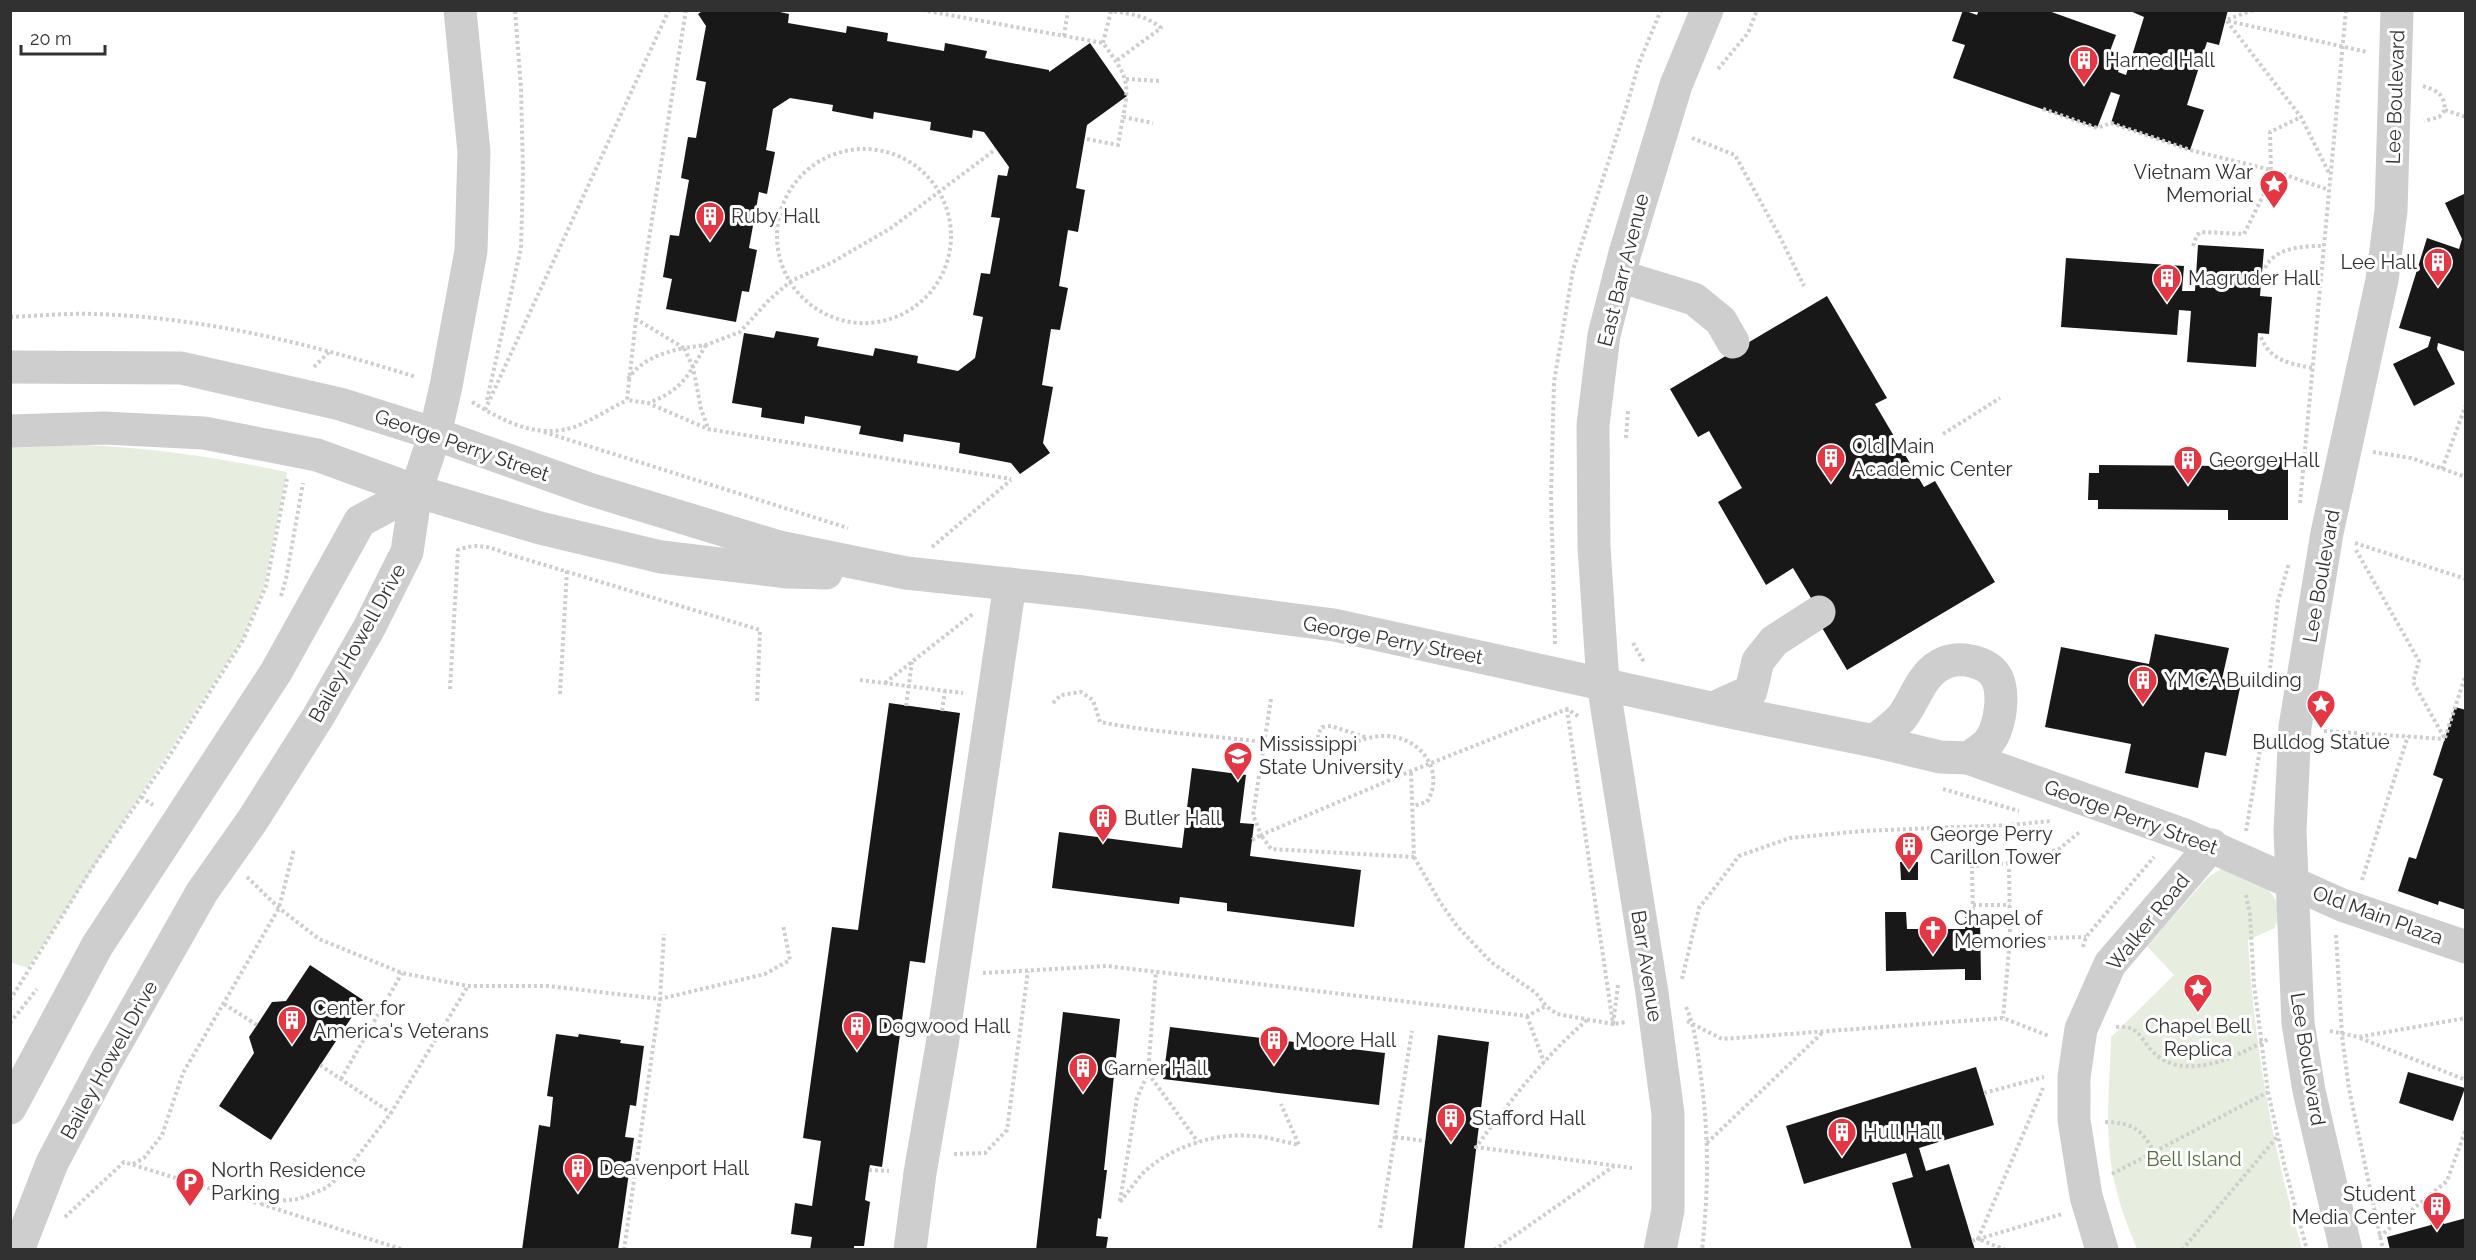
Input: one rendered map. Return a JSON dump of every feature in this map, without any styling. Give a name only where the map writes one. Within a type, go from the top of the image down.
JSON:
[{"type":"street","points":[[435,434],[471,251],[474,152],[460,10]]},
{"type":"street","name":"East Barr Avenue","points":[[1603,683],[1594,548],[1593,425],[1604,335],[1619,276],[1676,85],[1707,10]]},
{"type":"street","name":"Lee Boulevard","points":[[2360,1245],[2309,1091],[2298,1023],[2290,831],[2295,727],[2327,534],[2358,448],[2391,211],[2397,10]]},
{"type":"street","points":[[1619,276],[1694,299],[1721,321],[1733,342]]},
{"type":"street","name":"George Perry Street","points":[[10,367],[181,368],[340,405],[435,434],[589,489],[779,547],[917,563],[1010,584],[1334,625],[1940,757],[1968,758],[2212,845],[2244,862],[2291,882]]},
{"type":"street","name":"George Perry Street","points":[[10,431],[104,428],[204,433],[299,452],[416,491],[540,528],[661,557],[788,572],[917,563]]},
{"type":"street","name":"Bailey Howell Drive","points":[[18,1250],[52,1163],[100,1072],[202,892],[318,717],[369,628],[406,552],[416,491],[435,434]]},
{"type":"street","points":[[10,1107],[97,946],[276,672],[360,521],[416,491]]},
{"type":"street","points":[[910,1250],[1010,584]]},
{"type":"street","points":[[1713,708],[1751,691],[1758,661],[1774,641],[1819,612]]},
{"type":"street","points":[[1874,741],[1902,717],[1915,692],[1929,675],[1943,664],[1961,659],[1981,664],[1996,676],[2001,691],[1998,717],[1988,743],[1968,758]]},
{"type":"street","name":"Barr Avenue","points":[[1603,683],[1668,1114],[1668,1210],[1660,1250]]},
{"type":"street","name":"Walker Road","points":[[2102,1250],[2086,1196],[2074,1120],[2074,1077],[2081,1029],[2110,964],[2212,845]]},
{"type":"street","name":"Old Main Plaza","points":[[2291,882],[2347,907],[2466,947]]},
{"type":"path","points":[[485,410],[521,248],[523,147],[515,10]]},
{"type":"path","points":[[485,410],[669,10]]},
{"type":"path","points":[[627,400],[636,319],[686,10]]},
{"type":"path","points":[[922,10],[1103,43],[1126,79],[1127,96],[1118,145],[1087,139]]},
{"type":"path","points":[[1064,36],[1068,10]]},
{"type":"path","points":[[1103,43],[1111,10],[1141,16],[1161,28],[1116,61]]},
{"type":"path","points":[[2226,20],[2253,10]]},
{"type":"path","points":[[2299,506],[2346,10]]},
{"type":"path","points":[[2226,20],[2343,45]]},
{"type":"path","points":[[2226,20],[2301,117],[2331,175]]},
{"type":"path","points":[[1126,79],[1160,81]]},
{"type":"path","points":[[2417,122],[2439,117],[2445,110],[2444,99],[2439,92],[2419,84]]},
{"type":"path","points":[[2043,109],[2097,128],[2111,123],[2190,150],[2273,171],[2329,190]]},
{"type":"path","points":[[2445,110],[2466,117]]},
{"type":"path","points":[[1123,117],[1153,123]]},
{"type":"path","points":[[2193,246],[2197,235],[2201,232],[2244,234],[2273,171],[2270,132],[2301,117]]},
{"type":"path","points":[[1686,135],[1735,155],[1804,286]]},
{"type":"path","points":[[854,149],[873,149],[891,153],[909,161],[924,172],[938,192],[945,204],[950,226],[950,248],[944,270],[933,289],[917,305],[903,314],[872,323],[838,320],[823,314],[809,304],[784,272],[777,248],[778,223],[785,199],[799,178],[818,162],[835,153],[854,149]]},
{"type":"path","points":[[628,380],[636,368],[653,357],[705,345],[740,332],[770,299],[791,282],[831,263],[891,228],[996,149]]},
{"type":"path","points":[[2265,268],[2276,256],[2287,251],[2324,246]]},
{"type":"path","points":[[10,316],[93,314],[165,320],[266,335],[331,351],[446,386]]},
{"type":"path","points":[[636,319],[684,348],[693,367],[701,409],[708,429]]},
{"type":"path","points":[[2261,336],[2268,351],[2280,360],[2313,368]]},
{"type":"path","points":[[648,403],[676,388],[693,367],[705,345]]},
{"type":"path","points":[[306,397],[313,367],[331,351]]},
{"type":"path","points":[[1943,434],[2000,398]]},
{"type":"path","points":[[544,432],[576,426],[627,400],[648,403],[708,429],[1011,480],[934,543],[917,563]]},
{"type":"path","points":[[2442,469],[2466,405]]},
{"type":"path","points":[[485,410],[511,425],[544,432],[849,528]]},
{"type":"path","points":[[2358,448],[2411,459],[2466,477]]},
{"type":"path","points":[[280,600],[286,579],[301,494],[299,452]]},
{"type":"path","points":[[10,1000],[92,868],[243,640],[266,586],[299,452]]},
{"type":"path","points":[[2445,739],[2413,681],[2419,661],[2351,542],[2466,579]]},
{"type":"path","points":[[450,689],[458,550],[470,545],[488,546],[760,630],[756,703]]},
{"type":"path","points":[[2268,690],[2278,601],[2291,556]]},
{"type":"path","points":[[560,694],[567,571]]},
{"type":"path","points":[[885,683],[982,607]]},
{"type":"path","points":[[1633,643],[1649,670]]},
{"type":"path","points":[[906,706],[912,662]]},
{"type":"path","points":[[2445,739],[2466,674]]},
{"type":"path","points":[[860,680],[992,696]]},
{"type":"path","points":[[942,711],[945,690]]},
{"type":"path","points":[[1053,703],[1061,695],[1080,692],[1093,700],[1100,722],[1318,750],[1381,735],[1398,737],[1413,743],[1424,753],[1432,772],[1433,792],[1427,802],[1413,806]]},
{"type":"path","points":[[1260,776],[1270,699]]},
{"type":"path","points":[[1567,710],[1613,1024]]},
{"type":"path","points":[[2307,1250],[2277,1137],[2268,1092],[2254,985],[2250,915],[2244,886],[2250,877],[2244,862],[2247,824],[2264,725],[2445,739]]},
{"type":"path","points":[[1318,750],[1318,734],[1322,727],[1331,726],[1368,738]]},
{"type":"path","points":[[2383,1250],[2357,1135],[2342,1035],[2335,931],[2347,907],[2409,736]]},
{"type":"path","points":[[1411,771],[1414,857],[1440,902],[1457,926],[1491,962],[1536,993],[1546,1006],[1557,1014],[1613,1024],[1679,1017],[1722,1039],[2003,1018],[2050,1036],[2081,1029],[2127,1026],[2139,1033],[2153,1052],[2174,1064],[2195,1067],[2224,1059],[2298,1023],[2342,1035],[2359,1037],[2466,1080]]},
{"type":"path","points":[[141,796],[177,823]]},
{"type":"path","points":[[1682,980],[1699,908],[1739,856],[1790,838],[1862,831],[2052,821],[2061,824]]},
{"type":"path","points":[[2071,828],[2091,833]]},
{"type":"path","points":[[1973,916],[1972,866],[2009,863],[2059,849],[2081,831]]},
{"type":"path","points":[[1252,840],[1261,835],[1271,849],[1414,857]]},
{"type":"path","points":[[132,1165],[144,1158],[162,1135],[183,1073],[279,908],[294,849]]},
{"type":"path","points":[[2143,854],[2186,873]]},
{"type":"path","points":[[225,860],[252,881],[279,908],[319,939],[402,973],[468,986],[548,986],[660,999],[765,974],[790,960],[783,925]]},
{"type":"path","points":[[2003,1018],[2010,939],[2009,863]]},
{"type":"path","points":[[1973,905],[2010,905]]},
{"type":"path","points":[[624,1250],[660,999],[664,934]]},
{"type":"path","points":[[1980,942],[2086,937]]},
{"type":"path","points":[[952,975],[1107,966],[1527,1016],[1546,1006]]},
{"type":"path","points":[[924,1149],[957,1155],[986,1153],[1007,1130],[1028,971]]},
{"type":"path","points":[[1156,971],[1148,1073],[1137,1098],[1120,1202],[1144,1172],[1172,1153],[1198,1142],[1224,1136],[1253,1136],[1299,1145],[1281,1104]]},
{"type":"path","points":[[341,1079],[402,973]]},
{"type":"path","points":[[1613,1024],[1619,974]]},
{"type":"path","points":[[10,1023],[42,982]]},
{"type":"path","points":[[257,1203],[300,1199],[326,1188],[346,1171],[391,1113],[468,986]]},
{"type":"path","points":[[1683,999],[1693,1024],[1707,1116],[1708,1191],[1702,1250]]},
{"type":"path","points":[[224,1004],[257,1025]]},
{"type":"path","points":[[1527,1016],[1544,1062]]},
{"type":"path","points":[[2359,1037],[2466,1018]]},
{"type":"path","points":[[1587,1020],[1564,1040],[1522,1086],[1476,1147],[1632,1168]]},
{"type":"path","points":[[1380,1228],[1412,1031]]},
{"type":"path","points":[[1707,1143],[1823,1031]]},
{"type":"path","points":[[320,1065],[391,1113]]},
{"type":"path","points":[[1148,1073],[1198,1142]]},
{"type":"path","points":[[1978,1239],[2047,1076],[1984,1093]]},
{"type":"path","points":[[1972,1241],[2065,1213],[2112,1174],[2268,1092]]},
{"type":"path","points":[[2360,1245],[2380,1236],[2447,1181],[2466,1129]]},
{"type":"path","points":[[1395,1137],[1425,1141]]},
{"type":"path","points":[[2182,1250],[2277,1137]]},
{"type":"path","points":[[59,1223],[124,1162],[404,1250]]},
{"type":"path","points":[[1494,1250],[1614,1165]]},
{"type":"path","points":[[1978,1239],[2006,1250]]},
{"type":"green space","points":[[55,444],[172,452],[287,472],[264,587],[242,640],[28,968],[10,962],[10,446]]},
{"type":"green space","name":"Bell Island","points":[[2224,867],[2265,887],[2277,904],[2278,915],[2275,928],[2248,940],[2255,1019],[2266,1096],[2282,1173],[2302,1249],[2137,1249],[2120,1204],[2110,1158],[2108,1106],[2111,1037],[2174,975],[2147,946],[2208,877]]},
{"type":"building","name":"Ruby Hall","points":[[704,10],[771,10],[789,14],[788,23],[846,33],[847,26],[888,33],[887,41],[944,51],[945,43],[987,51],[985,58],[1049,70],[1049,72],[1090,43],[1127,96],[1087,125],[1076,188],[1085,190],[1078,232],[1068,230],[1059,286],[1068,288],[1060,330],[1051,329],[1042,385],[1053,387],[1043,443],[1050,453],[1020,474],[1011,463],[959,453],[960,443],[904,434],[903,442],[859,434],[861,426],[805,416],[804,424],[761,417],[762,408],[732,403],[744,333],[774,338],[776,331],[819,338],[817,346],[873,356],[875,348],[918,356],[917,363],[958,371],[975,358],[983,317],[973,315],[981,273],[990,274],[1000,218],[991,217],[998,175],[1007,176],[1009,167],[984,132],[973,130],[972,138],[930,130],[931,122],[874,112],[873,119],[832,111],[833,105],[790,98],[773,109],[766,150],[775,152],[767,194],[759,192],[749,248],[757,250],[749,292],[742,291],[736,322],[666,309],[672,279],[663,277],[670,235],[679,236],[689,180],[681,178],[688,137],[696,138],[706,82],[696,80],[706,26],[698,14]]},
{"type":"building","name":"Harned Hall","points":[[1963,10],[1977,15],[1979,10],[2046,10],[2116,35],[2110,51],[2124,56],[2118,72],[2126,75],[2144,17],[2128,10],[2228,10],[2219,45],[2207,42],[2187,105],[2204,110],[2190,150],[2111,123],[2120,95],[2111,92],[2097,128],[1953,78],[1965,45],[1952,41]]},
{"type":"building","name":"Lee Hall","points":[[2466,193],[2466,352],[2438,343],[2437,349],[2455,384],[2414,406],[2393,364],[2428,347],[2431,337],[2399,328],[2427,238],[2459,249],[2462,239],[2445,203]]},
{"type":"building","name":"Magruder Hall","points":[[2198,245],[2264,249],[2260,296],[2272,297],[2269,334],[2258,333],[2256,367],[2187,362],[2191,311],[2179,310],[2177,335],[2061,327],[2066,258],[2184,266],[2182,291],[2195,291]]},
{"type":"building","name":"Old Main Academic Center","points":[[1827,296],[1887,398],[1875,404],[1924,487],[1935,481],[1995,582],[1847,670],[1821,626],[1826,623],[1793,568],[1766,585],[1718,502],[1742,488],[1709,431],[1698,437],[1670,389]]},
{"type":"building","name":"George Hall","points":[[2228,457],[2288,457],[2288,520],[2228,520],[2228,510],[2098,509],[2098,500],[2088,500],[2089,473],[2099,473],[2099,465],[2228,466]]},
{"type":"building","name":"YMCA Building","points":[[2155,634],[2229,648],[2222,679],[2241,683],[2226,756],[2205,752],[2198,788],[2125,773],[2131,744],[2045,727],[2061,647],[2149,664]]},
{"type":"building","name":"Dogwood Hall","points":[[889,703],[960,713],[925,963],[910,961],[882,1167],[870,1165],[869,1170],[865,1200],[870,1202],[864,1246],[854,1246],[854,1250],[810,1250],[812,1237],[791,1234],[795,1203],[812,1206],[821,1141],[803,1138],[832,927],[858,930]]},
{"type":"building","points":[[2455,707],[2466,710],[2466,910],[2439,901],[2438,905],[2398,891],[2409,857],[2416,859],[2443,779],[2433,775]]},
{"type":"building","name":"Butler Hall","points":[[1192,768],[1246,775],[1240,823],[1254,824],[1250,856],[1361,870],[1354,927],[1227,911],[1227,903],[1180,897],[1179,904],[1052,888],[1059,832],[1182,848]]},
{"type":"building","name":"George Perry Carillon Tower","points":[[1900,862],[1918,862],[1918,880],[1901,880]]},
{"type":"building","name":"Chapel of Memories","points":[[1885,912],[1906,912],[1907,929],[1965,929],[1965,916],[1980,916],[1981,980],[1965,980],[1965,969],[1886,971]]},
{"type":"building","name":"Center for America's Veterans","points":[[310,965],[363,1000],[271,1140],[219,1106],[254,1053],[249,1037],[272,1002],[286,1001]]},
{"type":"building","name":"Garner Hall","points":[[1063,1012],[1120,1019],[1104,1170],[1107,1170],[1101,1219],[1098,1218],[1096,1236],[1108,1237],[1106,1250],[1036,1250]]},
{"type":"building","name":"Moore Hall","points":[[1170,1027],[1385,1053],[1379,1105],[1163,1079]]},
{"type":"building","name":"Deavenport Hall","points":[[556,1034],[578,1037],[579,1034],[644,1046],[636,1106],[630,1105],[625,1137],[634,1138],[618,1250],[522,1250],[539,1125],[550,1127],[553,1097],[547,1096]]},
{"type":"building","name":"Stafford Hall","points":[[1438,1035],[1489,1042],[1464,1250],[1412,1250]]},
{"type":"building","name":"Hull Hall","points":[[1976,1067],[1994,1125],[1919,1148],[1926,1171],[1949,1164],[1975,1250],[1912,1250],[1892,1183],[1913,1177],[1906,1153],[1804,1184],[1786,1126]]},
{"type":"building","points":[[2408,1072],[2465,1088],[2453,1121],[2399,1103]]},
{"type":"building","name":"Student Media Center","points":[[2440,1213],[2444,1224],[2466,1218],[2466,1250],[2390,1250],[2387,1237],[2431,1225],[2429,1217]]},
{"type":"place","name":"Harned Hall","points":[[2084,86]]},
{"type":"place","name":"Vietnam War Memorial","points":[[2274,210]]},
{"type":"place","name":"Ruby Hall","points":[[710,242]]},
{"type":"place","name":"Lee Hall","points":[[2438,288]]},
{"type":"place","name":"Magruder Hall","points":[[2167,304]]},
{"type":"place","name":"Old Main Academic Center","points":[[1831,484]]},
{"type":"place","name":"George Hall","points":[[2188,486]]},
{"type":"place","name":"YMCA Building","points":[[2143,706]]},
{"type":"place","name":"Bulldog Statue","points":[[2321,730]]},
{"type":"place","name":"Mississippi State University","points":[[1238,782]]},
{"type":"place","name":"Butler Hall","points":[[1103,844]]},
{"type":"place","name":"George Perry Carillon Tower","points":[[1909,872]]},
{"type":"place","name":"Chapel of Memories","points":[[1933,956]]},
{"type":"place","name":"Chapel Bell Replica","points":[[2198,1014]]},
{"type":"place","name":"Center for America's Veterans","points":[[292,1046]]},
{"type":"place","name":"Dogwood Hall","points":[[857,1052]]},
{"type":"place","name":"Moore Hall","points":[[1274,1066]]},
{"type":"place","name":"Garner Hall","points":[[1083,1094]]},
{"type":"place","name":"Stafford Hall","points":[[1451,1144]]},
{"type":"place","name":"Hull Hall","points":[[1842,1158]]},
{"type":"place","name":"Deavenport Hall","points":[[578,1194]]},
{"type":"place","name":"North Residence Parking","points":[[190,1208]]},
{"type":"place","name":"Student Media Center","points":[[2437,1232]]}]
